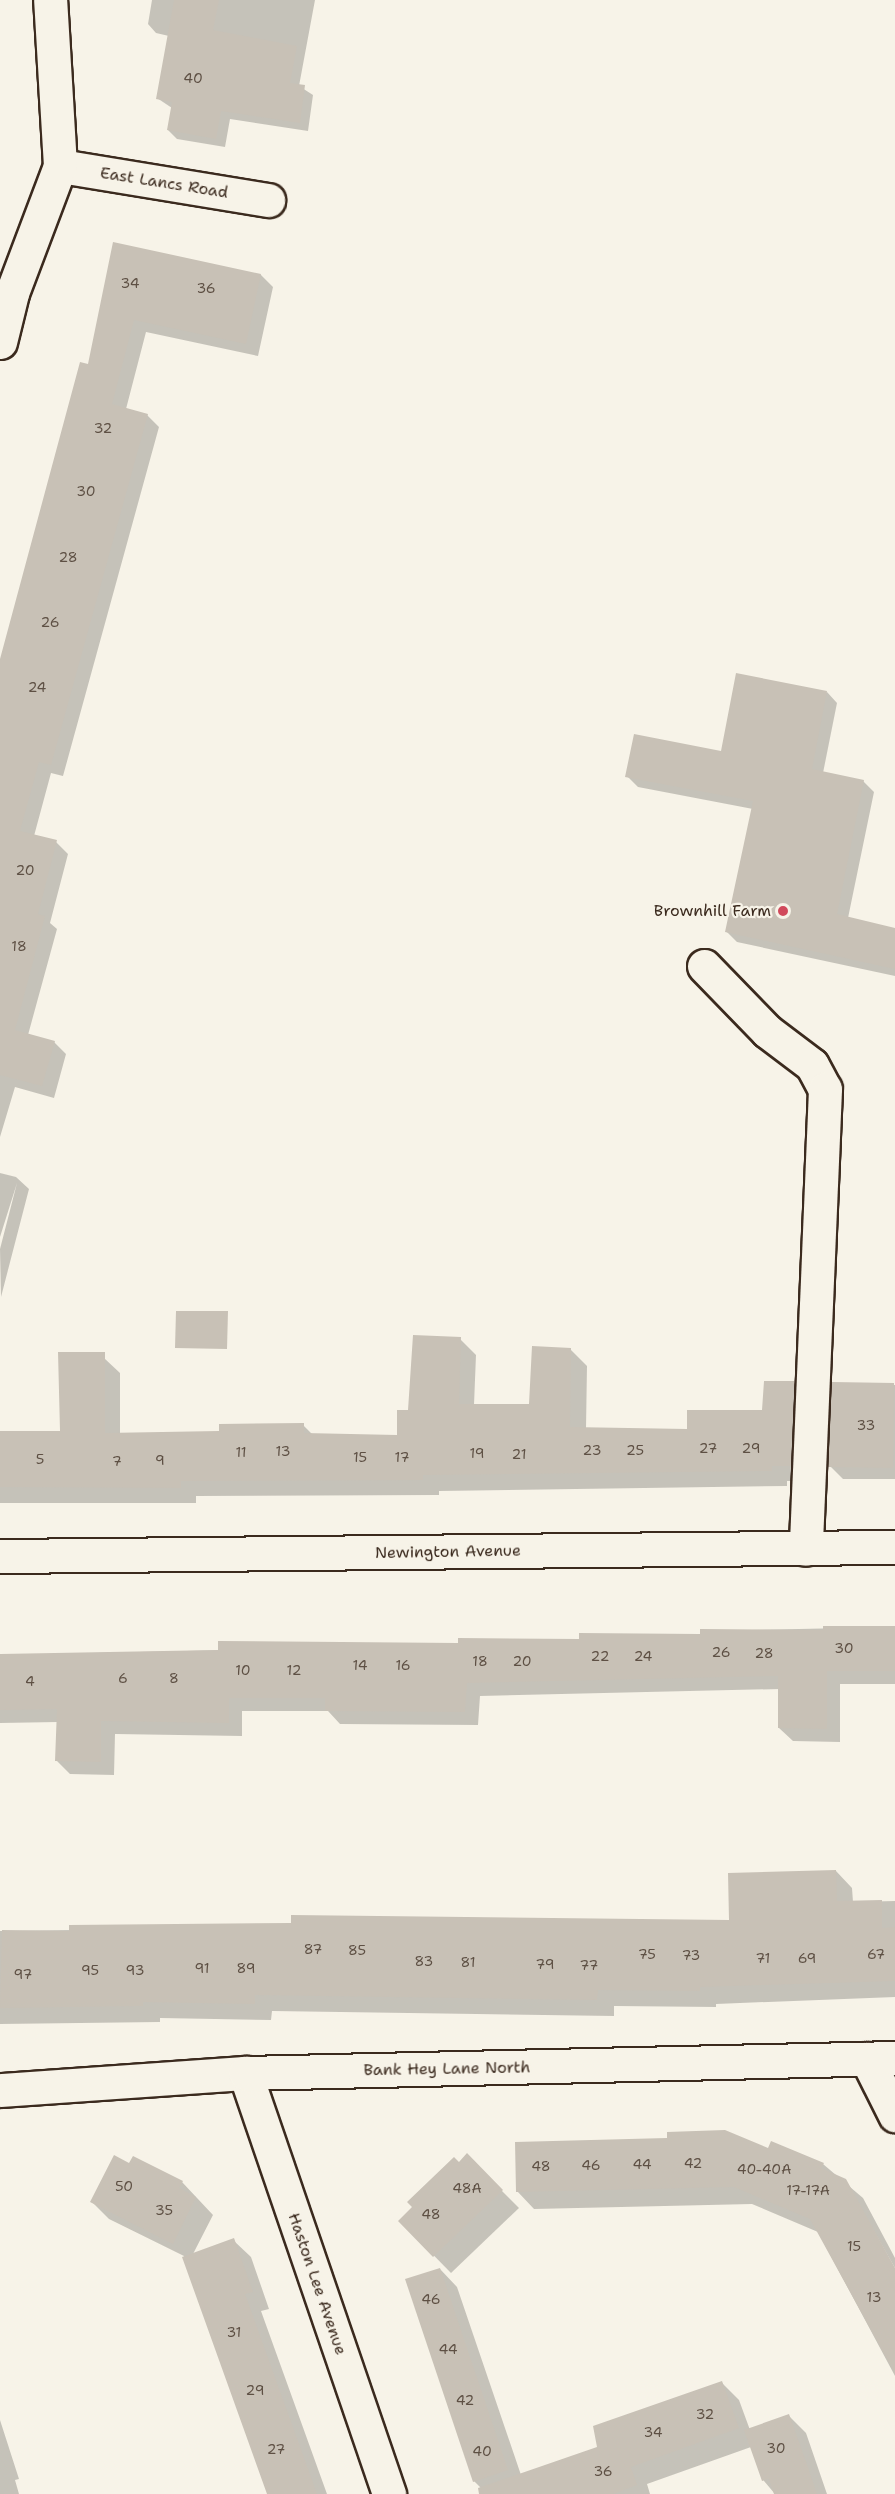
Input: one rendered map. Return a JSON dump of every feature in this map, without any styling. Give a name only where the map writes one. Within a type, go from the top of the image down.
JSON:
[{"type":"street","points":[[0,342],[12,293],[60,166],[50,0]]},
{"type":"street","name":"East Lancs Road","points":[[60,166],[268,200]]},
{"type":"street","points":[[704,966],[767,1031],[812,1065],[825,1089],[806,1549]]},
{"type":"street","name":"Newington Avenue","points":[[0,1556],[895,1547]]},
{"type":"street","points":[[881,2059],[895,2115]]},
{"type":"street","name":"Bank Hey Lane North","points":[[0,2090],[245,2073],[881,2059]]},
{"type":"street","name":"Haston Lee Avenue","points":[[245,2073],[389,2494]]},
{"type":"building","points":[[174,0],[219,0],[213,30],[297,46],[290,83],[305,85],[300,123],[221,111],[216,139],[167,130],[172,102],[156,99]]},
{"type":"building","points":[[113,242],[261,274],[246,344],[134,320],[112,404],[148,414],[51,765],[39,762],[20,831],[57,840],[38,914],[45,916],[15,1030],[55,1041],[42,1086],[0,1075],[0,659],[80,362],[88,364]]},
{"type":"building","points":[[736,673],[827,691],[812,769],[864,780],[837,914],[895,928],[895,969],[725,932],[753,801],[625,777],[634,734],[721,751]]},
{"type":"building","points":[[176,1311],[228,1311],[227,1349],[175,1348]]},
{"type":"building","points":[[413,1335],[461,1337],[459,1404],[529,1404],[532,1346],[571,1348],[570,1427],[687,1429],[687,1410],[762,1410],[764,1381],[794,1381],[791,1466],[772,1466],[772,1471],[423,1475],[423,1480],[181,1481],[181,1488],[0,1487],[0,1431],[60,1431],[58,1352],[105,1352],[105,1433],[219,1431],[219,1424],[304,1423],[304,1433],[397,1435],[397,1410],[408,1410]]},
{"type":"building","points":[[832,1382],[894,1383],[893,1468],[828,1467]]},
{"type":"building","points":[[823,1626],[895,1626],[895,1671],[827,1671],[827,1729],[778,1728],[778,1676],[467,1683],[465,1712],[325,1711],[325,1698],[229,1698],[229,1723],[101,1721],[101,1762],[55,1761],[57,1709],[0,1710],[0,1654],[218,1650],[218,1641],[458,1643],[458,1638],[579,1639],[579,1633],[700,1634],[700,1629],[823,1630]]},
{"type":"building","points":[[836,1870],[837,1901],[882,1900],[882,1928],[895,1927],[895,1981],[700,1987],[700,1991],[598,1990],[597,2000],[255,1995],[255,2004],[143,2002],[143,2006],[0,2008],[2,1930],[69,1931],[69,1925],[291,1923],[291,1915],[729,1920],[728,1873]]},
{"type":"building","points":[[725,2130],[768,2148],[771,2141],[824,2163],[821,2168],[846,2179],[895,2268],[895,2374],[810,2219],[734,2187],[516,2192],[515,2142],[667,2138],[667,2132]]},
{"type":"building","points":[[467,2153],[503,2190],[433,2257],[398,2221],[412,2207],[407,2202],[454,2157],[459,2162]]},
{"type":"building","points":[[114,2155],[129,2163],[133,2156],[183,2181],[179,2188],[196,2197],[173,2244],[90,2202]]},
{"type":"building","points":[[234,2238],[253,2292],[245,2294],[317,2494],[267,2494],[182,2257]]},
{"type":"building","points":[[440,2268],[508,2470],[473,2482],[405,2279]]},
{"type":"building","points":[[722,2381],[739,2428],[631,2467],[637,2485],[613,2494],[479,2494],[478,2488],[597,2447],[593,2426]]},
{"type":"building","points":[[789,2414],[817,2494],[774,2494],[769,2479],[762,2481],[744,2430]]},
{"type":"place","name":"Brownhill Farm","points":[[783,911]]}]
